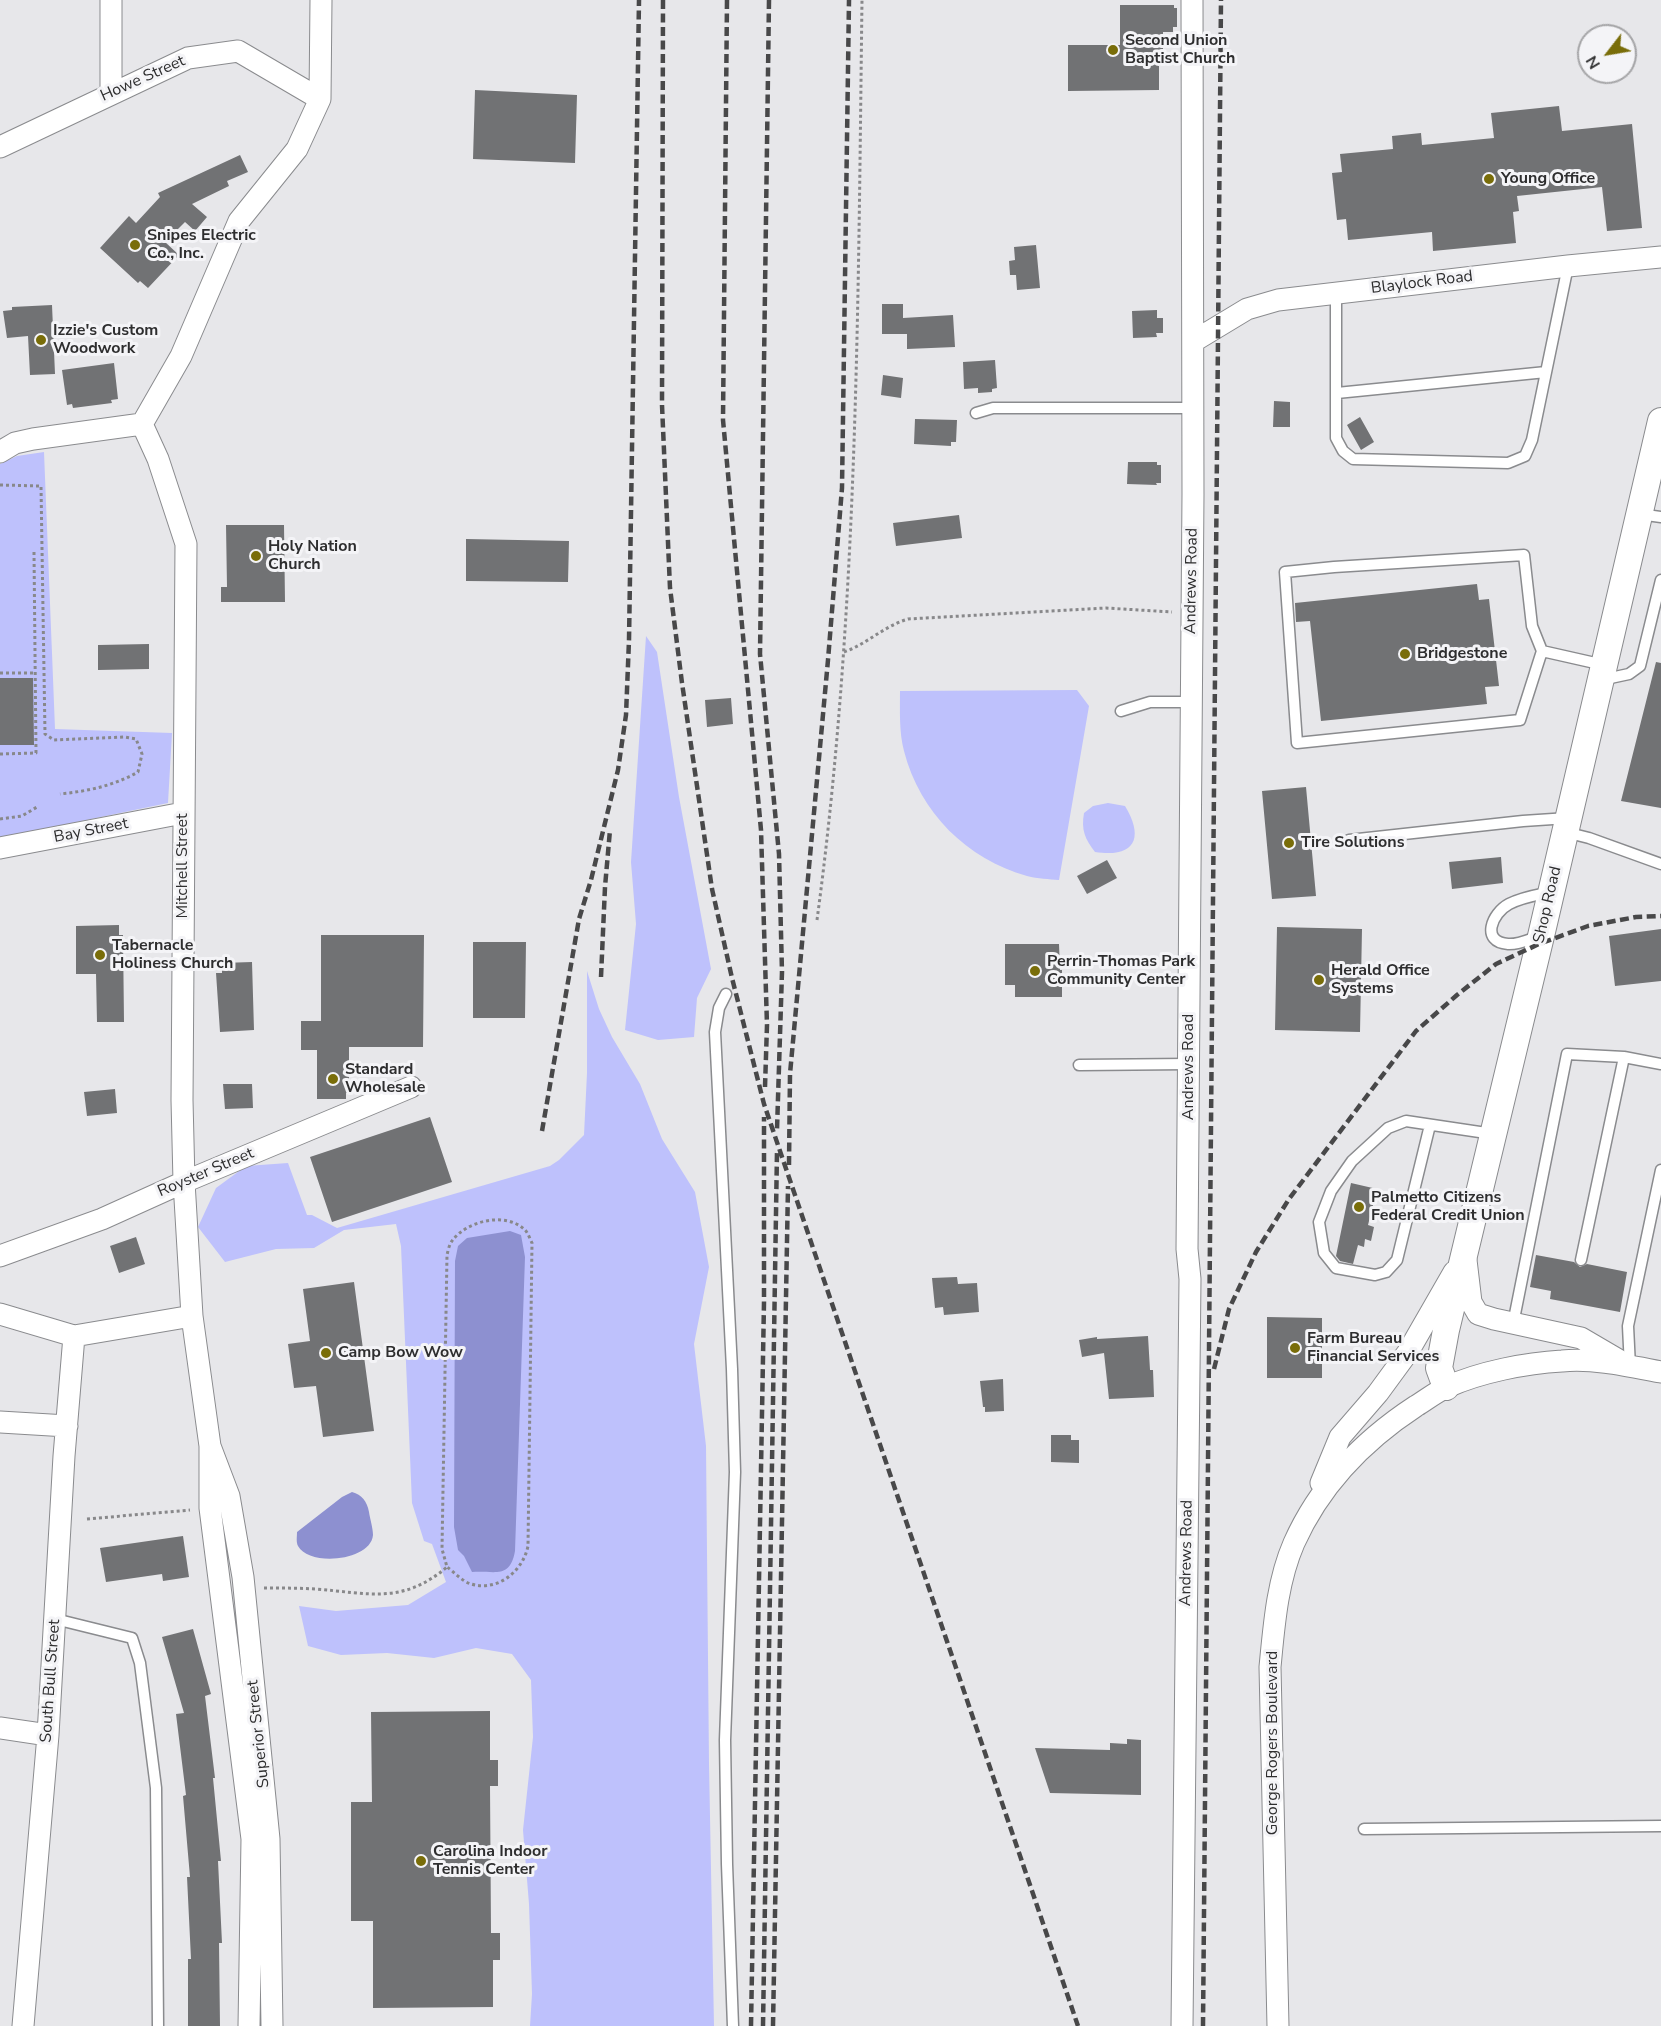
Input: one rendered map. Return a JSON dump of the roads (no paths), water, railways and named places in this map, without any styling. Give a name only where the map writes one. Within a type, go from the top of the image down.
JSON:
[{"type":"street","points":[[111,0],[111,93]]},
{"type":"street","points":[[0,452],[15,443],[33,439],[142,424],[181,356],[239,221],[297,149],[320,99],[321,0]]},
{"type":"street","name":"Andrews Road","points":[[1182,2026],[1190,1290],[1187,1249],[1194,341],[1192,0]]},
{"type":"street","name":"Howe Street","points":[[0,147],[188,58],[238,51],[320,99]]},
{"type":"street","name":"Blaylock Road","points":[[1194,341],[1247,309],[1278,300],[1661,257]]},
{"type":"street","name":"Shop Road","points":[[1446,1387],[1439,1368],[1446,1330],[1602,673],[1650,515],[1661,421]]},
{"type":"street","name":"Mitchell Street","points":[[142,424],[159,459],[186,544],[182,1100],[192,1316]]},
{"type":"street","name":"Bay Street","points":[[0,848],[183,813]]},
{"type":"street","name":"Royster Street","points":[[0,1256],[102,1219],[184,1182],[411,1087]]},
{"type":"street","points":[[1465,1252],[1471,1302],[1478,1314],[1581,1338],[1630,1367]]},
{"type":"street","points":[[1304,1526],[1340,1437],[1378,1393],[1408,1352],[1465,1252]]},
{"type":"street","points":[[0,1314],[74,1336],[192,1316]]},
{"type":"street","name":"Superior Street","points":[[192,1316],[210,1446],[210,1508],[260,1839],[249,2026]]},
{"type":"street","name":"South Bull Street","points":[[23,2026],[48,1735],[74,1336]]},
{"type":"street","name":"George Rogers Boulevard","points":[[1278,2026],[1270,1667],[1274,1621],[1281,1585],[1294,1544],[1318,1500],[1341,1468],[1370,1440],[1396,1419],[1446,1387],[1493,1371],[1563,1361],[1601,1362],[1661,1372]]},
{"type":"street","points":[[0,1422],[67,1426]]},
{"type":"street","name":"Superior Street","points":[[210,1446],[229,1496],[244,1587],[272,2026]]},
{"type":"street","points":[[0,1728],[48,1735]]},
{"type":"lane","points":[[1336,293],[1336,438],[1343,451],[1353,459],[1508,463],[1525,456],[1532,440],[1568,266]]},
{"type":"lane","points":[[1337,393],[1546,372]]},
{"type":"lane","points":[[976,412],[993,408],[1193,408]]},
{"type":"lane","points":[[1542,651],[1520,720],[1297,743],[1285,572],[1524,555],[1532,626],[1542,651],[1602,673],[1629,674],[1640,666],[1661,580]]},
{"type":"lane","points":[[1121,711],[1150,702],[1191,702]]},
{"type":"lane","points":[[1349,840],[1523,821],[1567,825],[1589,837],[1661,864]]},
{"type":"lane","points":[[1541,936],[1516,944],[1506,944],[1497,940],[1491,931],[1492,921],[1508,904],[1551,892]]},
{"type":"lane","points":[[726,993],[718,1008],[716,1032],[735,1472],[725,1740],[733,2026]]},
{"type":"lane","points":[[1513,1324],[1567,1054],[1624,1057],[1661,1064]]},
{"type":"lane","points":[[1581,1260],[1624,1057]]},
{"type":"lane","points":[[1079,1065],[1189,1064]]},
{"type":"lane","points":[[1430,1125],[1397,1260],[1386,1272],[1375,1275],[1336,1268],[1324,1253],[1319,1222],[1331,1191],[1352,1161],[1388,1128],[1407,1121],[1493,1134]]},
{"type":"lane","points":[[1630,1367],[1628,1326],[1661,1170]]},
{"type":"lane","points":[[55,1619],[132,1638],[140,1663],[156,1788],[158,2026]]},
{"type":"lane","points":[[1364,1829],[1661,1826]]},
{"type":"railway","points":[[542,1131],[579,919],[618,770],[626,715],[639,0]]},
{"type":"railway","points":[[663,0],[662,405],[670,588],[712,889],[764,1104],[1078,2026]]},
{"type":"railway","points":[[727,0],[723,420],[761,830],[767,1025],[765,1087]]},
{"type":"railway","points":[[769,0],[760,654],[779,854],[782,972],[777,1130]]},
{"type":"railway","points":[[789,1165],[790,1074],[842,488],[849,0]]},
{"type":"railway","points":[[1203,2026],[1221,0]]},
{"type":"railway","points":[[601,977],[610,830]]},
{"type":"railway","points":[[1214,1369],[1229,1309],[1256,1252],[1289,1199],[1416,1031],[1496,964],[1539,944],[1588,926],[1636,917],[1661,916]]},
{"type":"railway","points":[[751,2026],[764,1302],[764,1117]]},
{"type":"railway","points":[[763,2026],[777,1151]]},
{"type":"railway","points":[[773,2026],[788,1186]]},
{"type":"place","name":"Second Union Baptist Church","points":[[1113,50]]},
{"type":"place","name":"Young Office","points":[[1489,179]]},
{"type":"place","name":"Snipes Electric Co., Inc.","points":[[135,245]]},
{"type":"place","name":"Izzie's Custom Woodwork","points":[[41,340]]},
{"type":"place","name":"Holy Nation Church","points":[[256,556]]},
{"type":"place","name":"Bridgestone","points":[[1405,654]]},
{"type":"place","name":"Tire Solutions","points":[[1289,843]]},
{"type":"place","name":"Tabernacle Holiness Church","points":[[100,955]]},
{"type":"place","name":"Perrin-Thomas Park Community Center","points":[[1035,971]]},
{"type":"place","name":"Herald Office Systems","points":[[1319,980]]},
{"type":"place","name":"Standard Wholesale","points":[[333,1079]]},
{"type":"place","name":"Palmetto Citizens Federal Credit Union","points":[[1359,1207]]},
{"type":"place","name":"Farm Bureau Financial Services","points":[[1295,1348]]},
{"type":"place","name":"Camp Bow Wow","points":[[326,1353]]},
{"type":"place","name":"Carolina Indoor Tennis Center","points":[[421,1861]]}]
